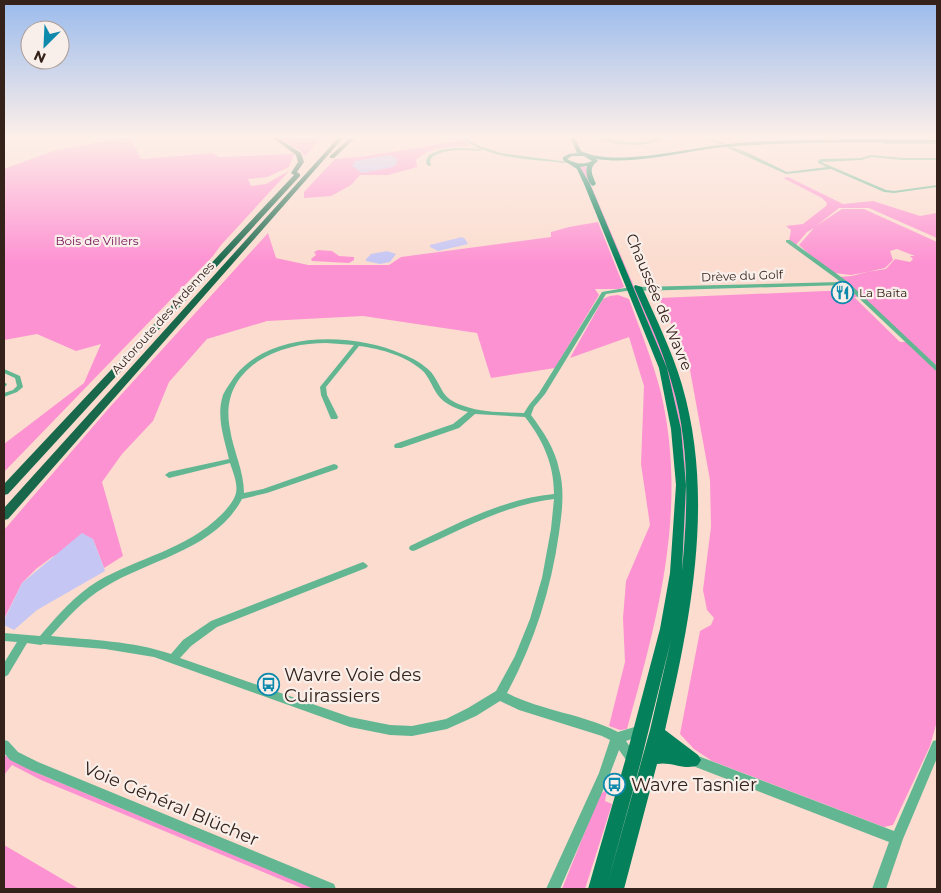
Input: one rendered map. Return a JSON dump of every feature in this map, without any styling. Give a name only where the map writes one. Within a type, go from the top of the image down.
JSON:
[{"type":"highway","name":"Autoroute des Ardennes","points":[[4,491],[294,180]]},
{"type":"highway","name":"Autoroute des Ardennes","points":[[4,516],[303,180]]},
{"type":"highway","points":[[301,182],[308,180]]},
{"type":"main road","name":"Chaussée de Wavre","points":[[585,180],[635,292],[664,347],[677,385],[690,454],[692,538],[688,583],[679,634],[649,731]]},
{"type":"main road","name":"Chaussée de Wavre","points":[[591,180],[635,292]]},
{"type":"main road","points":[[593,186],[595,184],[594,180]]},
{"type":"main road","points":[[615,889],[651,757],[649,731],[661,655],[674,591],[681,485],[676,429],[669,390],[635,292]]},
{"type":"main road","points":[[649,731],[693,760]]},
{"type":"main road","points":[[597,889],[634,761],[649,731]]},
{"type":"main road","points":[[651,757],[663,755],[693,760]]},
{"type":"street","points":[[858,180],[885,191],[894,192],[937,186]]},
{"type":"street","points":[[788,240],[846,283],[937,370]]},
{"type":"street","name":"Drève du Golf","points":[[635,292],[846,283]]},
{"type":"street","points":[[604,293],[635,292]]},
{"type":"street","points":[[604,293],[635,292]]},
{"type":"street","points":[[527,415],[604,293]]},
{"type":"street","points":[[41,641],[87,594],[114,577],[200,536],[227,514],[238,497],[239,485],[224,415],[224,401],[229,387],[242,371],[268,353],[293,344],[324,341],[393,352],[410,359],[428,372],[437,392],[444,399],[457,406],[474,411],[527,415]]},
{"type":"street","points":[[334,417],[332,409],[323,395],[323,387],[357,345]]},
{"type":"street","points":[[4,371],[14,374],[20,381],[20,387],[4,395]]},
{"type":"street","points":[[398,446],[456,426],[474,411]]},
{"type":"street","points":[[4,637],[134,649],[173,659],[350,722],[390,730],[412,731],[446,724],[472,712],[500,695],[524,650],[544,596],[552,557],[558,496],[557,475],[543,438],[527,415]]},
{"type":"street","points":[[170,475],[234,460]]},
{"type":"street","points":[[238,497],[264,491],[334,467]]},
{"type":"street","points":[[412,548],[514,503],[540,497],[558,496]]},
{"type":"street","points":[[173,659],[187,643],[214,624],[362,566]]},
{"type":"street","points":[[4,672],[24,639]]},
{"type":"street","points":[[500,695],[519,705],[593,726],[616,738],[634,761]]},
{"type":"street","points":[[616,738],[649,731]]},
{"type":"street","points":[[553,889],[604,775],[616,738]]},
{"type":"street","name":"Voie Général Blücher","points":[[4,745],[14,756],[34,766],[329,889]]},
{"type":"street","points":[[879,889],[897,839],[937,745]]},
{"type":"street","points":[[693,760],[897,839]]},
{"type":"green space","name":"Bois de Villers","points":[[4,180],[248,180],[251,186],[266,184],[274,180],[281,180],[213,256],[4,472],[4,444],[84,383],[101,344],[76,351],[37,334],[4,340]]},
{"type":"green space","points":[[316,180],[356,180],[351,185],[331,196],[304,198],[304,192]]},
{"type":"green space","points":[[587,180],[635,289],[642,300],[673,386],[685,457],[686,504],[682,575],[685,515],[681,436],[675,400],[666,369],[649,324]]},
{"type":"green space","points":[[786,180],[793,180],[843,204],[873,201],[920,216],[937,213],[937,238],[869,208],[839,208],[816,226],[842,209],[864,209],[937,242],[937,721],[930,746],[893,825],[884,827],[712,761],[694,749],[680,734],[700,631],[711,625],[714,618],[707,610],[703,590],[711,527],[710,480],[688,359],[659,298],[849,290],[799,245],[814,228],[807,232],[796,245],[789,241],[791,230],[786,226],[803,224],[826,206],[827,203],[822,198]],"holes":[[[897,249],[915,256],[910,256],[913,259],[910,262],[895,259],[886,269],[867,272],[885,268],[893,260],[890,251]],[[867,272],[852,276],[839,277],[906,342],[900,342],[854,297],[858,297],[834,273],[851,275]]]},
{"type":"green space","points":[[598,222],[624,287],[619,289],[595,289],[599,295],[555,368],[491,378],[477,333],[363,316],[267,321],[207,339],[169,382],[153,421],[122,454],[102,482],[123,556],[104,568],[93,539],[52,557],[22,583],[4,619],[4,530],[109,408],[268,233],[276,258],[308,265],[389,265],[401,257],[551,237],[551,232]]},
{"type":"green space","points":[[318,250],[332,251],[339,256],[354,257],[354,260],[349,263],[312,261],[311,259],[316,255],[314,252]]},
{"type":"green space","points":[[618,295],[629,299],[658,381],[669,436],[671,479],[670,521],[666,562],[658,604],[627,729],[620,730],[609,726],[625,662],[623,618],[626,581],[650,525],[641,464],[644,386],[629,337],[570,358],[603,299]]},
{"type":"green space","points":[[4,755],[37,773],[315,889],[304,889],[41,780],[12,765],[4,775]]},
{"type":"green space","points":[[607,790],[605,801],[612,804],[585,889],[562,889],[600,794]]},
{"type":"green space","points":[[4,845],[79,889],[4,889]]},
{"type":"water","points":[[462,237],[468,244],[438,251],[430,247],[430,245]]},
{"type":"water","points":[[387,251],[396,254],[390,262],[380,264],[366,261],[371,254]]},
{"type":"water","points":[[82,533],[93,539],[105,571],[37,610],[14,630],[4,625],[5,618],[22,583]]},
{"type":"place","name":"La Baïta","points":[[843,293]]},
{"type":"place","name":"Wavre Voie des Cuirassiers","points":[[268,685]]},
{"type":"place","name":"Wavre Tasnier","points":[[615,785]]}]
